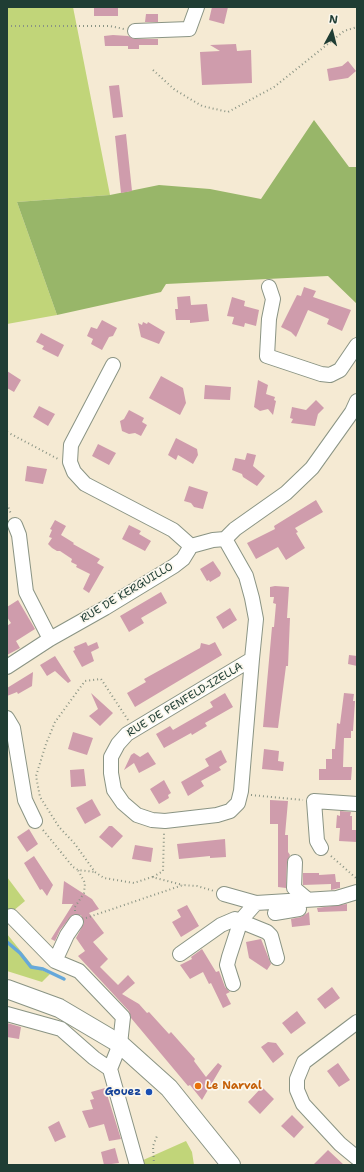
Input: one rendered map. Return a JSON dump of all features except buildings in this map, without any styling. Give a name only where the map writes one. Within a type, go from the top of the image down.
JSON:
[{"type":"main road","points":[[7,989],[58,1008],[120,1044],[169,1088],[231,1165]]},
{"type":"street","points":[[135,31],[190,29],[197,7]]},
{"type":"street","points":[[269,287],[273,299],[269,319],[267,356],[321,374],[330,375],[340,370],[357,346]]},
{"type":"street","points":[[113,365],[71,445],[70,462],[74,472],[85,484],[172,530],[191,546],[213,540],[225,539],[235,529],[286,493],[312,468],[355,409]]},
{"type":"street","points":[[14,522],[19,535],[26,592],[50,639]]},
{"type":"street","name":"RUE DE PENFELD-IZELLA","points":[[225,539],[246,576],[256,619],[238,803],[230,811],[217,815],[165,821],[152,820],[137,815],[123,803],[114,790],[111,773],[111,757],[122,739],[133,730],[252,659]]},
{"type":"street","name":"RUE DE KERGUILLO","points":[[7,667],[50,639],[174,566],[183,559],[191,546]]},
{"type":"street","points":[[7,718],[14,728],[25,800],[35,821]]},
{"type":"street","points":[[321,848],[317,840],[314,801],[357,804]]},
{"type":"street","points":[[275,913],[311,906],[310,899],[294,888],[295,862]]},
{"type":"street","points":[[224,894],[256,903],[337,898],[357,892]]},
{"type":"street","points":[[233,984],[227,965],[234,937],[241,920],[256,903]]},
{"type":"street","points":[[11,916],[55,961],[79,971],[123,1017],[120,1044],[110,1069],[137,1165]]},
{"type":"street","points":[[180,954],[221,925],[232,920],[241,920],[257,929],[267,932],[271,936],[277,958]]},
{"type":"street","points":[[55,961],[67,935],[76,922]]},
{"type":"street","points":[[7,1014],[61,1029],[94,1058],[110,1069]]},
{"type":"street","points":[[357,1022],[304,1062],[297,1079],[297,1090],[303,1104],[340,1144],[357,1158]]},
{"type":"path","points":[[7,26],[110,26],[135,31]]},
{"type":"path","points":[[154,70],[175,90],[202,106],[228,112],[274,87],[344,32],[357,27]]},
{"type":"path","points":[[7,432],[59,460],[70,462]]},
{"type":"path","points":[[7,504],[14,522]]},
{"type":"path","points":[[95,872],[75,844],[59,827],[40,797],[36,776],[55,722],[85,681],[102,679],[118,703],[133,730]]},
{"type":"path","points":[[240,794],[314,801]]},
{"type":"path","points":[[35,821],[73,867],[78,870],[95,872],[109,880],[126,883],[144,881],[164,871],[165,821]]},
{"type":"path","points":[[321,848],[357,879]]},
{"type":"path","points":[[78,870],[85,883],[84,893],[75,907],[76,922],[92,915],[183,886]]},
{"type":"path","points":[[152,877],[183,886],[197,886],[224,894]]},
{"type":"path","points":[[154,1165],[153,1146],[157,1136]]},
{"type":"green space","points":[[7,7],[73,7],[110,195],[17,202],[57,315],[7,324]]},
{"type":"green space","points":[[314,120],[349,167],[357,167],[357,304],[328,276],[166,284],[161,292],[57,315],[17,202],[110,195],[159,185],[210,189],[261,199]]},
{"type":"green space","points":[[7,877],[25,901],[7,916]]},
{"type":"green space","points":[[7,934],[32,965],[50,974],[42,982],[7,971]]},
{"type":"green space","points":[[186,1141],[192,1152],[194,1165],[142,1165],[141,1161]]},
{"type":"waterway","points":[[7,942],[20,953],[31,967],[43,969],[64,979]]},
{"type":"place","name":"Le Narval","points":[[198,1086]]},
{"type":"place","name":"Gouez","points":[[149,1092]]}]
